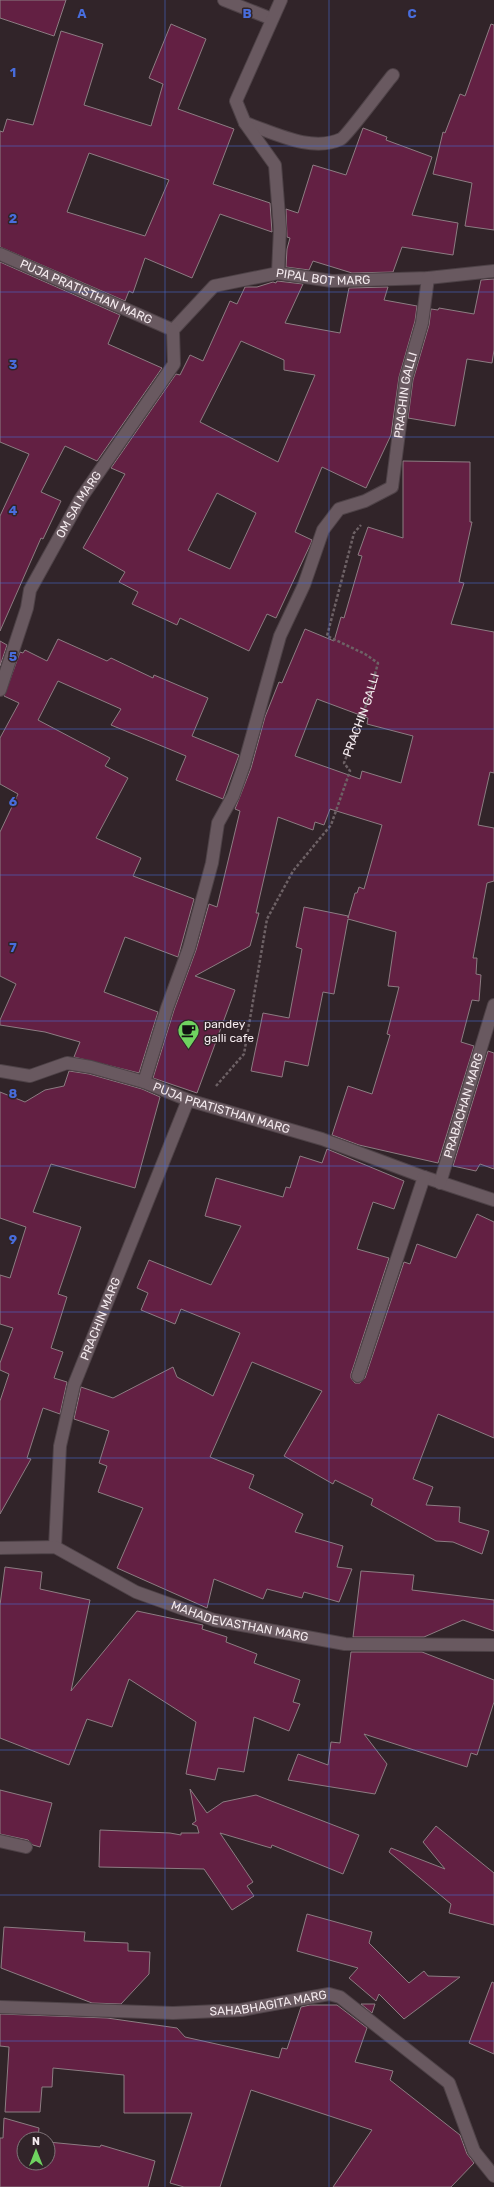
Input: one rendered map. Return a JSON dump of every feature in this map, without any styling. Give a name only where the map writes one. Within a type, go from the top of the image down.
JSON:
[{"type":"street","points":[[224,0],[272,19]]},
{"type":"street","points":[[278,273],[280,229],[275,165],[245,123],[236,101],[281,0]]},
{"type":"street","points":[[245,123],[304,143],[326,143],[342,139],[393,75]]},
{"type":"street","name":"PUJA PRATISTHAN MARG","points":[[0,254],[173,330]]},
{"type":"street","name":"PIPAL BOT MARG","points":[[173,330],[214,286],[278,273],[332,281],[428,278],[494,271]]},
{"type":"street","name":"PRACHIN GALLI","points":[[144,1082],[193,934],[212,863],[218,823],[233,796],[244,765],[280,636],[304,585],[323,530],[339,509],[365,501],[392,488],[406,378],[422,323],[428,278]]},
{"type":"street","name":"OM SAI MARG","points":[[0,690],[27,608],[30,590],[81,498],[174,364],[173,330]]},
{"type":"street","name":"PRABACHAN MARG","points":[[440,1183],[494,1005]]},
{"type":"street","name":"PUJA PRATISTHAN MARG","points":[[0,1071],[30,1076],[67,1063],[91,1067],[144,1082],[188,1100],[322,1139],[440,1183],[494,1200]]},
{"type":"street","name":"PRACHIN MARG","points":[[55,1547],[60,1446],[74,1385],[188,1100]]},
{"type":"street","points":[[358,1376],[424,1177]]},
{"type":"street","points":[[0,1548],[55,1547]]},
{"type":"street","name":"MAHADEVASTHAN MARG","points":[[55,1547],[136,1592],[214,1620],[345,1644],[494,1645]]},
{"type":"street","points":[[0,1841],[26,1848]]},
{"type":"street","name":"SAHABHAGITA MARG","points":[[0,2007],[173,2013],[241,2010],[329,1994],[340,1997],[449,2083],[474,2151],[486,2168],[494,2176]]},
{"type":"path","name":"PRACHIN GALLI","points":[[188,1100],[213,1089],[244,1054],[267,919],[293,871],[331,825],[350,771],[344,763],[368,700],[378,663],[365,654],[327,636],[354,532],[364,521]]},
{"type":"building","points":[[0,0],[66,0],[54,36],[0,18]]},
{"type":"building","points":[[171,24],[206,39],[178,109],[234,129],[213,184],[270,203],[272,232],[220,214],[192,278],[145,258],[133,293],[129,291],[125,301],[0,247],[0,131],[3,132],[7,119],[33,125],[61,31],[103,44],[84,105],[151,126],[163,84],[149,78]],"holes":[[[89,153],[169,180],[145,236],[67,212]]]},
{"type":"building","points":[[491,24],[494,25],[494,230],[465,226],[472,183],[433,174],[443,132],[445,133],[460,94],[465,96]]},
{"type":"building","points":[[363,128],[387,137],[386,140],[432,157],[412,215],[458,223],[453,255],[402,247],[393,272],[352,273],[313,261],[309,270],[286,267],[287,249],[290,238],[287,237],[286,209],[298,213],[313,165],[346,175]]},
{"type":"building","points":[[0,262],[120,315],[108,344],[162,368],[97,461],[65,446],[41,492],[61,501],[43,539],[41,538],[0,631],[0,516],[29,454],[0,442]]},
{"type":"building","points":[[494,279],[494,350],[492,363],[467,359],[455,426],[408,418],[413,380],[429,325],[431,309],[438,310],[439,308],[474,314],[481,280]]},
{"type":"building","points":[[277,281],[303,284],[285,323],[340,333],[349,288],[388,287],[384,300],[417,306],[415,321],[399,377],[391,435],[366,488],[322,467],[295,532],[312,540],[311,543],[276,618],[267,614],[249,651],[180,618],[177,625],[132,604],[138,592],[119,582],[125,572],[83,548],[125,474],[111,468],[176,374],[180,375],[190,355],[203,361],[230,301],[237,304],[245,287],[257,287],[273,282],[276,283]],"holes":[[[241,341],[284,360],[284,370],[315,375],[278,462],[200,422]],[[217,493],[256,513],[230,569],[188,550]]]},
{"type":"building","points":[[403,461],[470,462],[470,522],[472,522],[459,582],[464,583],[451,624],[494,632],[494,773],[490,772],[478,825],[494,828],[494,881],[487,883],[473,958],[477,958],[476,974],[481,975],[479,1001],[472,1000],[461,1042],[474,1046],[438,1163],[359,1145],[332,1135],[348,1086],[372,1094],[390,1035],[387,1034],[399,987],[388,986],[396,932],[348,919],[334,994],[323,992],[308,1066],[285,1061],[282,1077],[251,1071],[263,1013],[289,1018],[302,949],[296,947],[304,907],[348,916],[348,918],[355,893],[357,893],[359,887],[364,889],[382,825],[330,809],[324,825],[315,822],[313,830],[278,817],[256,913],[259,913],[250,946],[195,976],[235,990],[197,1093],[153,1078],[174,1010],[196,950],[209,904],[217,907],[240,811],[235,809],[251,768],[265,717],[279,682],[282,683],[305,629],[334,641],[341,617],[344,618],[362,556],[358,555],[368,527],[403,538]],"holes":[[[317,699],[368,718],[367,724],[413,736],[401,783],[362,771],[360,779],[295,756]]]},
{"type":"building","points":[[58,639],[107,661],[111,658],[153,678],[154,675],[208,698],[192,736],[239,755],[223,799],[176,780],[186,756],[111,725],[121,709],[58,681],[38,720],[110,758],[105,766],[128,778],[96,838],[141,858],[133,876],[194,899],[178,957],[125,937],[104,992],[158,1012],[139,1073],[74,1057],[80,1042],[45,1032],[0,1025],[0,1020],[16,984],[0,976],[0,832],[18,794],[0,784],[0,738],[19,703],[4,696],[20,652],[23,653],[25,650],[47,661]]},
{"type":"building","points":[[0,641],[7,645],[0,666]]},
{"type":"building","points":[[488,1051],[494,1053],[494,1169],[480,1164],[476,1171],[453,1166]]},
{"type":"building","points":[[69,1071],[89,1074],[142,1089],[160,1097],[135,1188],[51,1164],[33,1212],[81,1227],[58,1294],[67,1297],[51,1348],[63,1352],[54,1378],[67,1382],[60,1414],[43,1408],[27,1458],[31,1459],[0,1514],[0,1401],[9,1374],[0,1370],[0,1363],[13,1328],[0,1324],[0,1275],[10,1278],[26,1227],[0,1218],[0,1092],[25,1102],[45,1090],[64,1086]]},
{"type":"building","points":[[327,1149],[404,1181],[394,1209],[373,1202],[357,1249],[389,1258],[351,1374],[351,1378],[355,1383],[360,1383],[365,1378],[404,1262],[410,1264],[417,1244],[456,1258],[477,1214],[494,1222],[494,1438],[438,1414],[413,1479],[433,1487],[426,1505],[460,1507],[459,1522],[489,1531],[482,1554],[453,1542],[436,1541],[371,1505],[373,1499],[335,1480],[333,1484],[284,1456],[322,1391],[252,1362],[210,1457],[254,1475],[249,1488],[303,1514],[295,1532],[343,1546],[337,1567],[352,1569],[339,1602],[304,1592],[302,1598],[267,1589],[263,1599],[214,1579],[207,1608],[117,1568],[143,1508],[98,1492],[107,1466],[99,1463],[109,1431],[74,1419],[81,1387],[113,1398],[173,1367],[177,1377],[213,1396],[240,1333],[181,1309],[175,1324],[141,1310],[148,1293],[137,1288],[149,1260],[211,1285],[241,1226],[205,1216],[216,1178],[283,1197],[286,1187],[290,1188],[300,1156],[322,1163]]},
{"type":"building","points":[[5,1567],[42,1572],[40,1589],[90,1600],[71,1691],[137,1611],[203,1625],[202,1629],[227,1637],[226,1642],[257,1654],[254,1663],[300,1680],[293,1702],[300,1704],[289,1731],[254,1717],[244,1772],[218,1768],[215,1780],[186,1774],[196,1722],[129,1679],[112,1727],[87,1719],[69,1765],[0,1738],[0,1605]]},
{"type":"building","points":[[361,1571],[414,1575],[412,1590],[494,1600],[494,1631],[463,1620],[424,1637],[353,1637]]},
{"type":"building","points":[[351,1652],[422,1652],[494,1680],[494,1702],[477,1755],[471,1753],[467,1767],[364,1734],[387,1764],[375,1794],[288,1780],[298,1754],[328,1765],[331,1742],[340,1743]]},
{"type":"building","points":[[190,1789],[207,1813],[223,1802],[256,1795],[359,1835],[343,1874],[272,1845],[271,1848],[220,1833],[253,1882],[247,1886],[254,1896],[232,1910],[204,1869],[99,1867],[100,1830],[170,1833],[181,1835],[181,1833],[199,1833],[197,1826],[192,1824],[196,1821]]},
{"type":"building","points":[[0,1790],[52,1803],[40,1847],[33,1845],[28,1840],[0,1834]]},
{"type":"building","points":[[436,1826],[494,1873],[494,1925],[449,1913],[451,1904],[389,1852],[391,1848],[445,1869],[423,1842]]},
{"type":"building","points":[[307,1914],[372,1932],[369,1943],[409,1983],[424,1971],[428,1976],[460,1977],[404,2019],[379,1994],[376,2001],[349,1978],[358,1968],[297,1951]]},
{"type":"building","points":[[4,1927],[85,1932],[84,1941],[128,1943],[128,1951],[150,1952],[149,1974],[121,2004],[92,2003],[1,1968]]},
{"type":"building","points":[[492,1982],[494,1983],[494,2054],[469,2043]]},
{"type":"building","points":[[361,2004],[375,2004],[372,2013]]},
{"type":"building","points":[[310,2005],[337,2005],[367,2028],[355,2062],[393,2071],[390,2080],[460,2135],[467,2154],[474,2163],[451,2187],[333,2187],[372,2130],[251,2090],[220,2187],[184,2187],[170,2183],[192,2113],[124,2113],[124,2075],[53,2068],[52,2087],[42,2087],[40,2112],[5,2112],[9,2047],[0,2046],[0,2014],[107,2018],[177,2028],[185,2037],[279,2058],[282,2048],[287,2049],[301,2007]]},
{"type":"building","points":[[4,2118],[39,2128],[39,2131],[16,2131],[16,2171],[56,2171],[56,2143],[100,2147],[101,2145],[155,2161],[148,2187],[0,2187],[0,2138],[3,2138]]},
{"type":"place","name":"pandey galli cafe","points":[[188,1050]]}]
